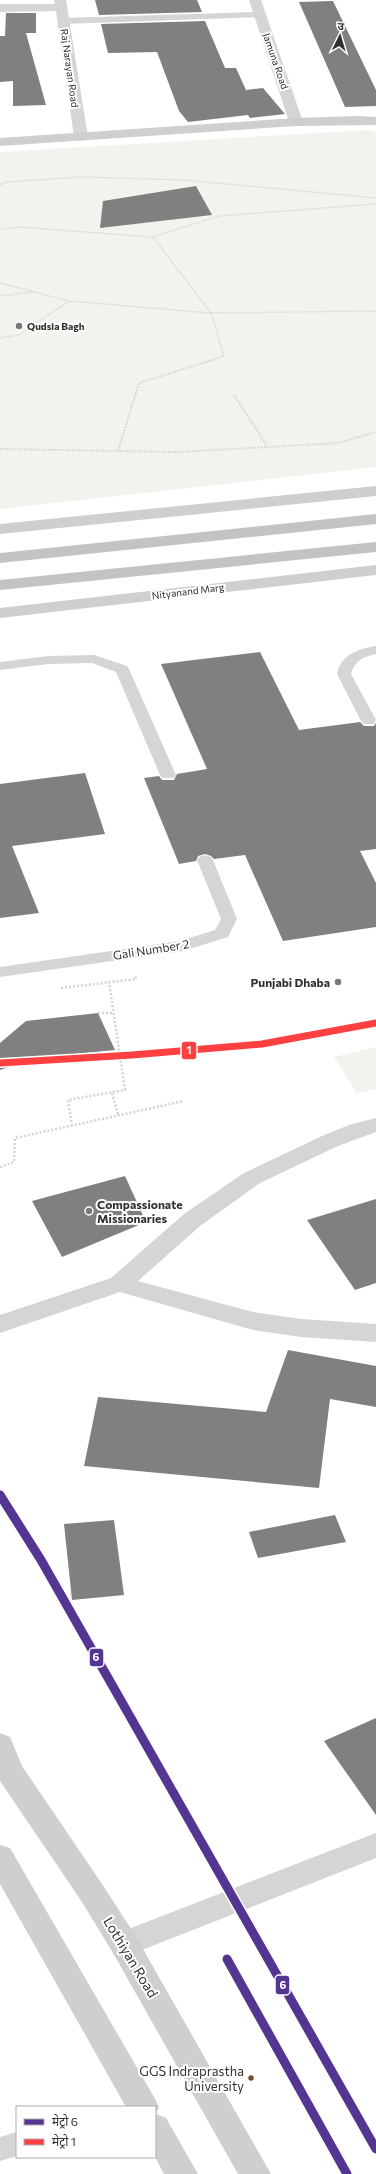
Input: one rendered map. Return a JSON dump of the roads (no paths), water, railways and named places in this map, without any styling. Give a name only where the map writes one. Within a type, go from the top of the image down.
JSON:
[{"type":"highway","points":[[0,558],[376,519]]},
{"type":"highway","points":[[0,585],[376,547]]},
{"type":"main road","points":[[0,142],[296,122],[358,120],[376,121]]},
{"type":"main road","points":[[0,530],[376,491]]},
{"type":"main road","name":"Nityanand Marg","points":[[0,613],[376,570]]},
{"type":"main road","name":"Lothiyan Road","points":[[0,1745],[9,1771],[92,1893],[124,1944],[255,2174]]},
{"type":"main road","points":[[0,1857],[142,2106]]},
{"type":"main road","points":[[156,2130],[182,2174]]},
{"type":"street","name":"Jamuna Road","points":[[255,0],[296,122]]},
{"type":"street","points":[[0,8],[60,3]]},
{"type":"street","name":"Raj Narayan Road","points":[[60,3],[81,137]]},
{"type":"street","points":[[0,1324],[119,1284],[192,1220],[252,1178],[330,1141],[356,1130],[376,1125]]},
{"type":"street","points":[[119,1284],[253,1322],[301,1328],[376,1333]]},
{"type":"street","points":[[124,1944],[376,1845]]},
{"type":"lane","points":[[63,21],[260,15]]},
{"type":"lane","points":[[369,721],[344,674],[345,666],[360,654],[376,650]]},
{"type":"lane","points":[[0,666],[48,660],[94,660],[122,669],[168,775]]},
{"type":"lane","name":"Gali Number 2","points":[[0,972],[182,946],[222,933],[229,919],[205,860]]},
{"type":"lane","points":[[0,2148],[16,2144]]},
{"type":"metro line","name":"1","points":[[0,1063],[132,1055],[262,1044],[376,1023]]},
{"type":"metro line","name":"6","points":[[0,1495],[41,1560],[376,2149]]},
{"type":"metro line","name":"6","points":[[227,1959],[347,2174]]},
{"type":"place","name":"Qudsia Bagh","points":[[19,326]]},
{"type":"place","name":"Punjabi Dhaba","points":[[338,982]]},
{"type":"place","name":"Compassionate Missionaries","points":[[89,1211]]},
{"type":"place","name":"GGS Indraprastha University","points":[[251,2078]]}]
